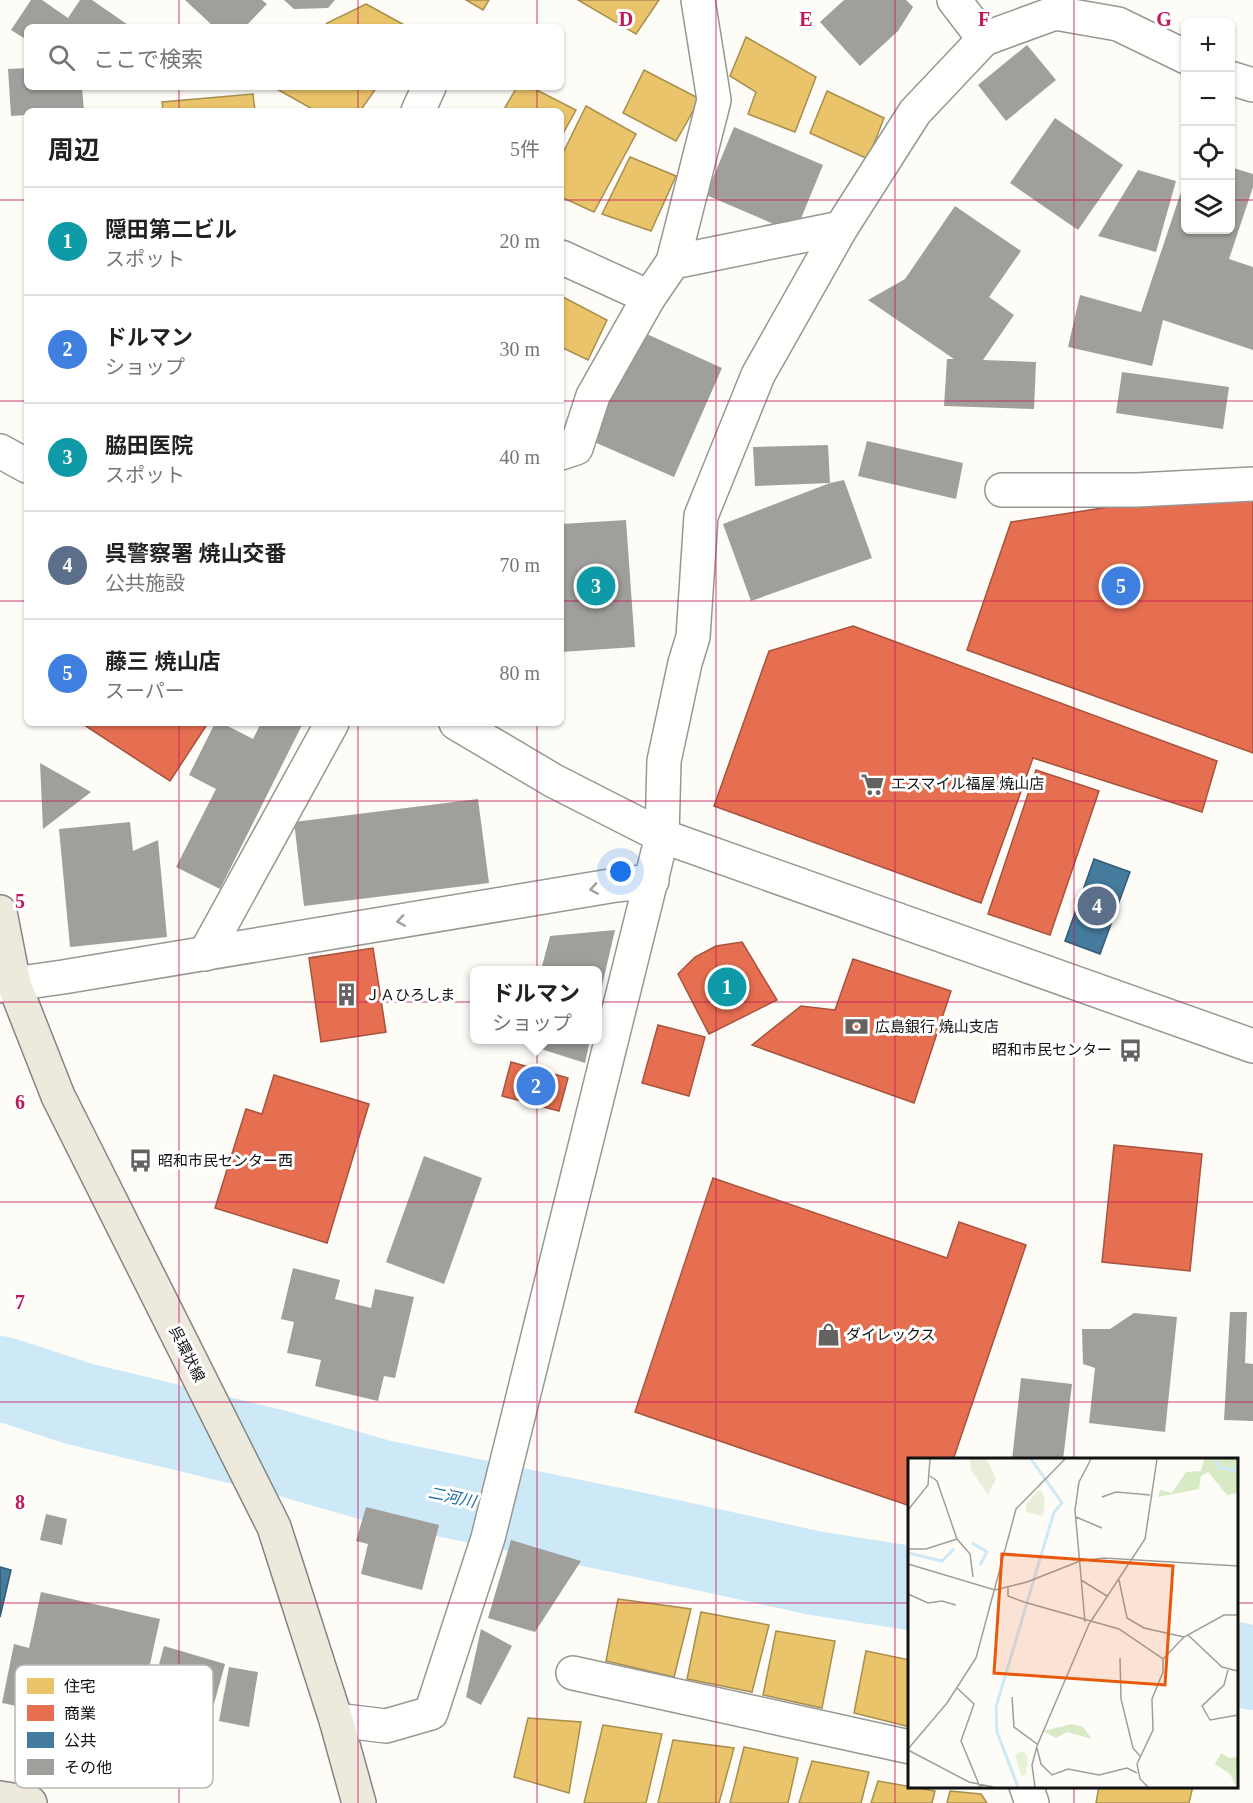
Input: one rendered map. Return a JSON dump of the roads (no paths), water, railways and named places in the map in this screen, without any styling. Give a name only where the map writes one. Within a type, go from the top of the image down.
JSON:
[{"type":"main road","name":"呉環状線","points":[[0,912],[7,985],[58,1096],[273,1527],[336,1720],[359,1803]]},
{"type":"main road","points":[[0,1798],[30,1803]]},
{"type":"street","points":[[564,452],[576,447],[593,396],[649,297],[673,262],[714,100],[698,0]]},
{"type":"street","points":[[954,0],[984,39]]},
{"type":"street","points":[[336,1720],[386,1726],[431,1713],[488,1538],[663,836],[664,761],[685,663],[693,637],[701,516],[759,375],[841,228],[915,112],[984,39],[1054,13],[1118,24],[1181,55]]},
{"type":"street","points":[[1235,80],[1253,85]]},
{"type":"street","points":[[419,108],[428,90]]},
{"type":"street","points":[[673,262],[841,228]]},
{"type":"street","points":[[564,258],[649,297]]},
{"type":"street","points":[[0,451],[24,464]]},
{"type":"street","points":[[1002,490],[1137,490],[1253,484]]},
{"type":"street","points":[[205,954],[330,726]]},
{"type":"street","points":[[461,726],[554,781],[663,836],[1253,1046]]},
{"type":"street","points":[[7,985],[652,881]]},
{"type":"street","points":[[573,1673],[908,1746]]},
{"type":"street","points":[[1027,1788],[1032,1803]]},
{"type":"waterway","name":"二河川","points":[[0,1378],[80,1404],[274,1451],[382,1482],[814,1573],[908,1588]]},
{"type":"waterway","name":"二河川","points":[[1238,1664],[1253,1668]]},
{"type":"place","name":"脇田医院","points":[[596,586]]},
{"type":"place","name":"藤三 焼山店","points":[[1121,586]]},
{"type":"place","name":"エスマイル福屋 焼山店","points":[[873,784]]},
{"type":"place","name":"呉警察署 焼山交番","points":[[1097,906]]},
{"type":"place","name":"隠田第二ビル","points":[[727,987]]},
{"type":"place","name":"ＪＡひろしま","points":[[347,995]]},
{"type":"place","name":"広島銀行 焼山支店","points":[[857,1027]]},
{"type":"place","name":"昭和市民センター","points":[[1130,1050]]},
{"type":"place","name":"ドルマン","points":[[536,1086]]},
{"type":"place","name":"昭和市民センター西","points":[[140,1161]]},
{"type":"place","name":"ダイレックス","points":[[828,1335]]}]
